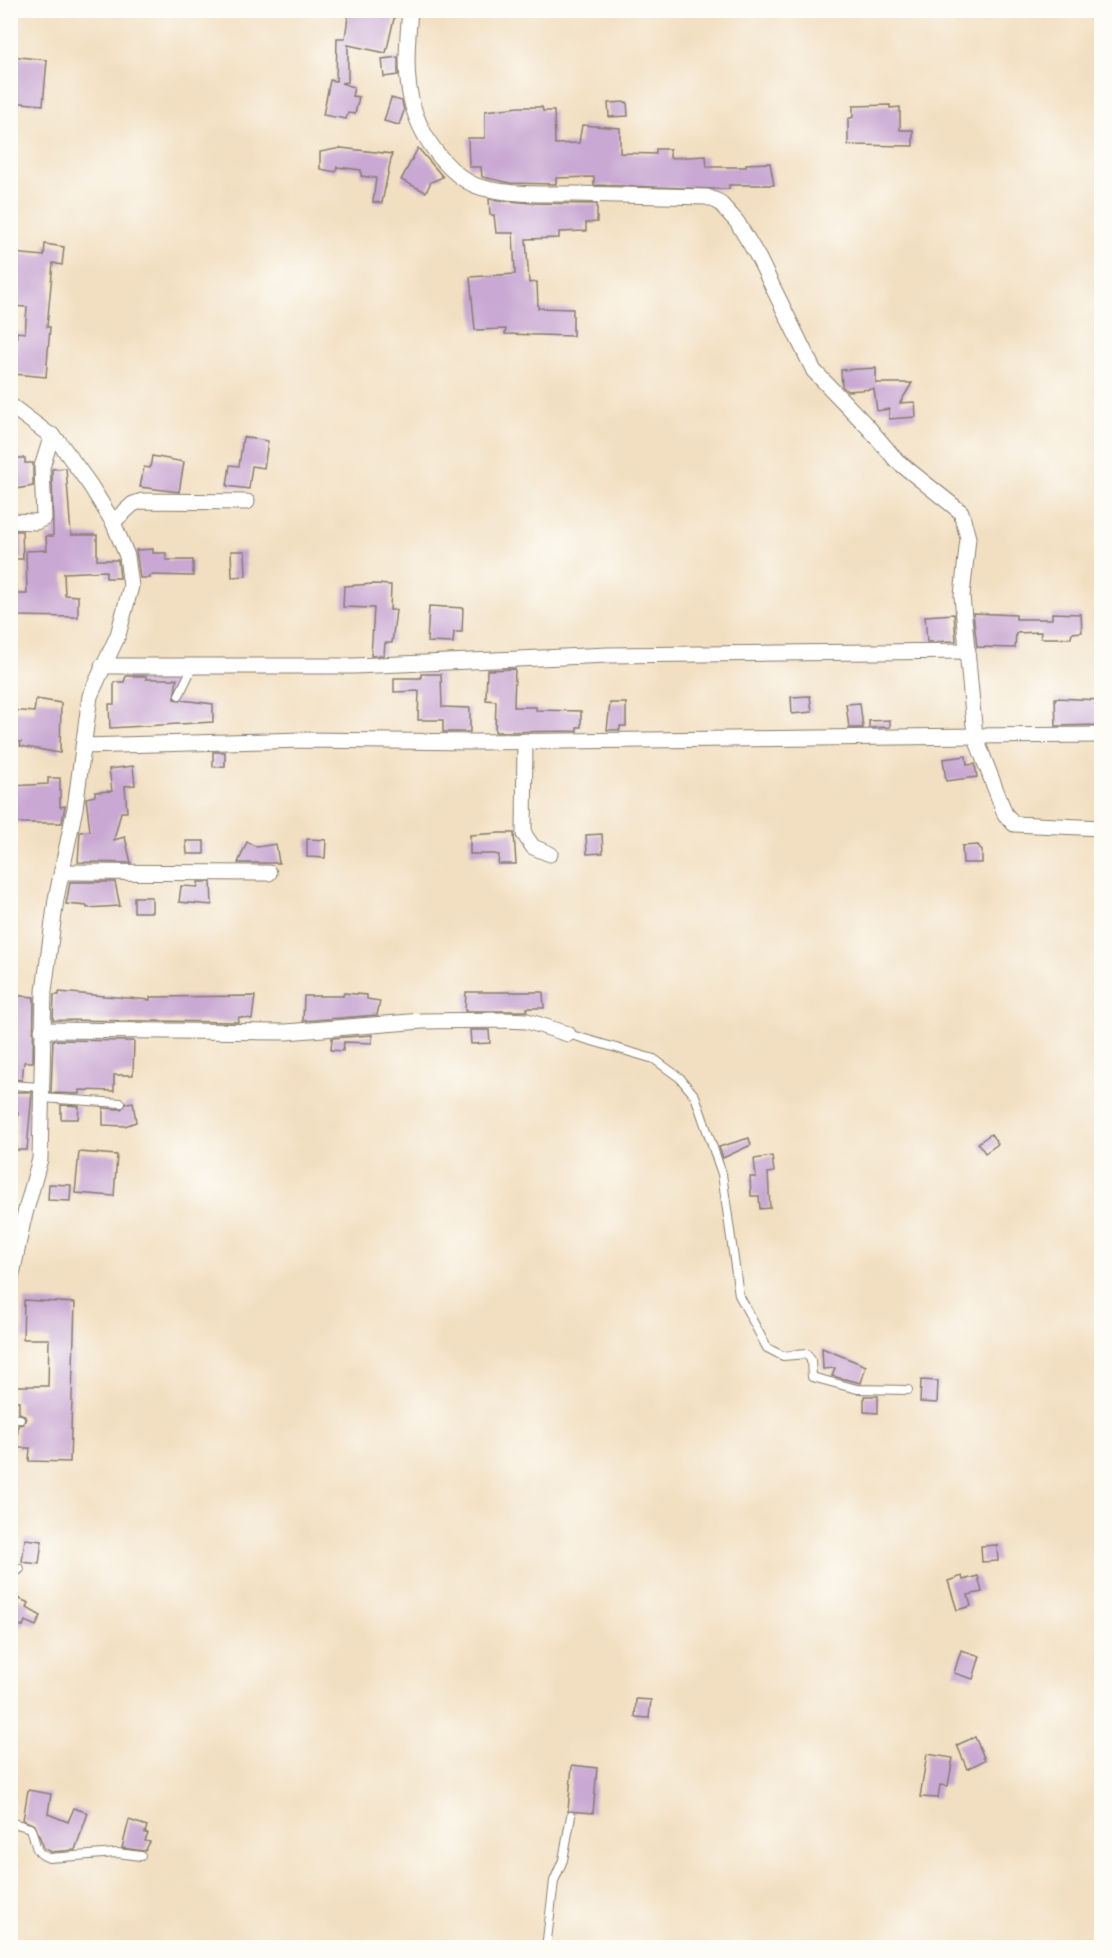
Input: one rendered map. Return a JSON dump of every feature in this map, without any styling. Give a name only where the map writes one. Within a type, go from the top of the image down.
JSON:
[{"type":"street","points":[[410,10],[406,64],[409,97],[422,131],[461,178],[488,189],[535,193],[707,197],[719,202],[727,209],[758,257],[813,372],[868,427],[896,460],[961,512],[968,538],[962,596],[975,736],[1008,818],[1014,824],[1101,828]]},
{"type":"street","points":[[10,405],[52,435],[67,450],[113,522],[127,556],[131,586],[118,635],[90,696],[75,808],[46,971],[42,1030],[40,1159],[23,1221],[10,1284]]},
{"type":"street","points":[[10,521],[36,522],[44,518],[42,467],[52,435]]},
{"type":"street","points":[[113,522],[133,504],[142,501],[247,502]]},
{"type":"street","points":[[102,666],[354,666],[608,655],[968,651]]},
{"type":"street","points":[[83,746],[304,740],[525,741],[1101,735]]},
{"type":"street","points":[[525,741],[524,834],[533,847],[550,854]]},
{"type":"street","points":[[62,872],[269,873]]},
{"type":"street","points":[[42,1030],[286,1032],[422,1021],[504,1020],[527,1021],[568,1034]]},
{"type":"lane","points":[[179,695],[193,666]]},
{"type":"lane","points":[[568,1034],[654,1059],[680,1078],[695,1096],[722,1174],[739,1295],[767,1348],[783,1356],[807,1354],[811,1360],[813,1377],[857,1389],[908,1390]]},
{"type":"lane","points":[[10,1086],[41,1093],[121,1103]]},
{"type":"lane","points":[[10,1418],[20,1419]]},
{"type":"lane","points":[[10,1577],[20,1569]]},
{"type":"lane","points":[[546,1947],[554,1881],[563,1860],[571,1816]]},
{"type":"lane","points":[[10,1822],[30,1828],[36,1850],[40,1855],[50,1858],[117,1853],[141,1856]]},
{"type":"building","points":[[349,10],[396,10],[386,53],[348,45],[348,82],[341,83],[354,87],[352,96],[359,97],[355,114],[348,113],[346,119],[323,115],[330,80],[336,81],[337,38],[345,38]]},
{"type":"building","points":[[10,56],[47,60],[43,105],[10,102]]},
{"type":"building","points":[[398,57],[398,75],[384,77],[382,59]]},
{"type":"building","points":[[391,98],[402,101],[404,111],[399,125],[384,121]]},
{"type":"building","points":[[627,102],[628,116],[609,117],[608,103]]},
{"type":"building","points":[[890,105],[890,108],[900,107],[900,130],[913,130],[913,146],[848,145],[848,119],[853,117],[853,106]]},
{"type":"building","points":[[542,107],[543,111],[554,111],[555,144],[579,143],[582,125],[620,128],[620,153],[656,154],[656,149],[670,149],[670,158],[706,156],[707,167],[746,167],[746,164],[770,163],[774,185],[729,185],[729,189],[713,189],[594,185],[594,177],[556,178],[556,184],[510,183],[482,177],[481,167],[469,167],[468,138],[485,138],[485,111]]},
{"type":"building","points":[[341,148],[392,154],[382,203],[373,202],[376,178],[361,176],[361,170],[337,167],[336,172],[320,169],[320,152]]},
{"type":"building","points":[[418,148],[443,177],[431,182],[426,192],[401,180]]},
{"type":"building","points":[[489,199],[531,203],[597,204],[597,222],[586,223],[586,231],[559,232],[559,238],[526,239],[529,283],[537,282],[538,308],[573,309],[573,336],[505,334],[506,329],[475,330],[470,277],[515,274],[513,233],[496,233],[494,215],[490,215]]},
{"type":"building","points":[[45,244],[64,247],[62,265],[53,263],[47,327],[50,327],[46,377],[14,374],[17,332],[25,333],[27,307],[10,306],[13,253],[44,256]]},
{"type":"building","points":[[876,368],[876,383],[912,383],[900,403],[915,402],[916,417],[889,419],[889,409],[877,411],[874,389],[847,391],[842,386],[841,370]]},
{"type":"building","points":[[243,437],[268,441],[264,468],[252,466],[249,489],[227,486],[230,465],[239,466]]},
{"type":"building","points":[[152,456],[184,462],[179,492],[140,487],[144,467],[150,468]]},
{"type":"building","points":[[10,458],[25,458],[25,463],[33,463],[33,486],[10,490]]},
{"type":"building","points":[[66,468],[71,535],[97,535],[97,560],[118,560],[120,578],[106,578],[106,571],[64,573],[65,595],[78,596],[78,617],[10,616],[10,594],[27,594],[26,551],[47,550],[46,536],[53,536],[52,469]]},
{"type":"building","points":[[10,531],[22,531],[23,559],[10,559]]},
{"type":"building","points":[[153,549],[153,553],[166,553],[166,560],[193,560],[193,576],[150,575],[150,578],[140,578],[136,550]]},
{"type":"building","points":[[231,551],[245,551],[246,576],[232,577]]},
{"type":"building","points":[[391,585],[390,610],[396,610],[392,643],[385,643],[384,655],[371,656],[374,608],[343,607],[344,586]]},
{"type":"building","points":[[429,606],[463,608],[462,632],[454,632],[453,643],[427,642]]},
{"type":"building","points":[[973,613],[1016,615],[1016,619],[1052,619],[1052,613],[1081,614],[1082,632],[1072,633],[1071,638],[1041,638],[1041,632],[1016,633],[1015,648],[977,647]]},
{"type":"building","points":[[954,614],[956,641],[927,642],[925,616]]},
{"type":"building","points":[[515,669],[514,707],[581,711],[581,727],[577,727],[577,731],[495,732],[496,701],[486,700],[487,670]]},
{"type":"building","points":[[421,674],[441,674],[442,707],[470,708],[470,732],[443,732],[443,720],[418,720],[419,691],[394,692],[394,678],[421,678]]},
{"type":"building","points":[[126,676],[146,676],[146,679],[177,679],[174,699],[213,704],[213,722],[110,728],[109,704],[114,704],[114,682],[124,682]]},
{"type":"building","points":[[810,696],[812,712],[792,714],[791,697]]},
{"type":"building","points":[[1055,698],[1101,700],[1101,725],[1056,726]]},
{"type":"building","points":[[36,699],[61,703],[60,753],[20,746],[21,742],[10,741],[10,710],[34,712]]},
{"type":"building","points":[[610,703],[626,703],[626,726],[620,726],[620,730],[607,730]]},
{"type":"building","points":[[860,703],[863,728],[849,728],[846,704]]},
{"type":"building","points":[[890,720],[890,727],[869,728],[869,721]]},
{"type":"building","points":[[213,752],[225,752],[225,766],[213,767]]},
{"type":"building","points":[[966,756],[967,765],[975,764],[977,777],[946,781],[943,759]]},
{"type":"building","points":[[133,766],[135,785],[125,786],[127,812],[121,812],[114,840],[125,837],[131,863],[78,862],[80,832],[90,831],[86,798],[95,796],[95,792],[112,791],[109,769]]},
{"type":"building","points":[[48,778],[60,778],[60,807],[65,806],[62,823],[14,823],[10,786],[48,784]]},
{"type":"building","points":[[514,833],[516,864],[498,864],[499,855],[470,854],[470,835]]},
{"type":"building","points":[[602,834],[603,853],[587,854],[586,835]]},
{"type":"building","points":[[307,839],[326,840],[325,858],[307,857]]},
{"type":"building","points":[[186,841],[204,841],[204,854],[187,854]]},
{"type":"building","points":[[247,842],[257,847],[276,844],[279,863],[238,863]]},
{"type":"building","points":[[978,845],[982,851],[982,863],[963,863],[962,846]]},
{"type":"building","points":[[70,882],[115,882],[120,906],[87,908],[87,906],[66,904]]},
{"type":"building","points":[[198,882],[211,882],[212,905],[179,902],[181,886],[198,887]]},
{"type":"building","points":[[134,897],[152,897],[152,912],[134,912]]},
{"type":"building","points":[[59,992],[150,1000],[150,997],[255,996],[252,1019],[239,1017],[238,1022],[53,1020],[54,995],[59,995]]},
{"type":"building","points":[[466,992],[543,992],[544,1008],[527,1008],[527,1011],[465,1011]]},
{"type":"building","points":[[344,993],[367,995],[367,999],[380,1001],[377,1015],[303,1021],[304,996],[343,996]]},
{"type":"building","points":[[10,995],[34,997],[33,1062],[24,1062],[22,1080],[10,1079]]},
{"type":"building","points":[[470,1030],[489,1030],[490,1043],[471,1044]]},
{"type":"building","points":[[372,1035],[372,1043],[344,1042],[343,1051],[331,1050],[332,1038]]},
{"type":"building","points":[[53,1040],[134,1041],[133,1075],[114,1075],[114,1091],[80,1090],[80,1094],[51,1093]]},
{"type":"building","points":[[13,1092],[32,1092],[27,1150],[16,1150],[18,1112],[12,1112]]},
{"type":"building","points":[[133,1102],[136,1122],[125,1126],[103,1125],[103,1108],[121,1109],[127,1103]]},
{"type":"building","points":[[61,1105],[79,1106],[78,1119],[61,1119]]},
{"type":"building","points":[[991,1134],[998,1144],[985,1153],[978,1143]]},
{"type":"building","points":[[749,1138],[751,1145],[723,1158],[719,1147]]},
{"type":"building","points":[[79,1152],[117,1155],[114,1196],[75,1193]]},
{"type":"building","points":[[772,1156],[774,1172],[768,1173],[770,1208],[760,1209],[759,1196],[751,1196],[750,1177],[756,1177],[754,1159]]},
{"type":"building","points":[[49,1184],[71,1185],[70,1201],[48,1200]]},
{"type":"building","points":[[24,1300],[75,1303],[70,1462],[29,1461],[30,1448],[17,1448],[18,1425],[23,1424],[26,1419],[19,1413],[19,1401],[15,1401],[15,1386],[48,1386],[49,1339],[23,1339]]},
{"type":"building","points":[[822,1348],[866,1366],[861,1383],[832,1376],[835,1368],[823,1369]]},
{"type":"building","points":[[921,1380],[938,1381],[937,1403],[920,1402]]},
{"type":"building","points":[[864,1396],[878,1396],[878,1413],[864,1412]]},
{"type":"building","points":[[25,1539],[42,1541],[39,1564],[22,1562]]},
{"type":"building","points":[[997,1545],[998,1561],[982,1562],[981,1546]]},
{"type":"building","points":[[962,1576],[963,1580],[978,1576],[982,1592],[968,1595],[971,1606],[957,1610],[948,1581]]},
{"type":"building","points":[[10,1595],[29,1603],[27,1608],[41,1616],[36,1626],[25,1621],[23,1627],[10,1621]]},
{"type":"building","points":[[961,1650],[980,1656],[973,1679],[954,1673]]},
{"type":"building","points":[[636,1699],[651,1700],[649,1718],[635,1717]]},
{"type":"building","points":[[975,1737],[985,1760],[967,1769],[957,1745]]},
{"type":"building","points":[[927,1754],[953,1758],[948,1786],[940,1785],[938,1798],[920,1797]]},
{"type":"building","points":[[572,1765],[597,1768],[593,1813],[568,1811]]},
{"type":"building","points":[[28,1790],[51,1794],[48,1814],[68,1822],[74,1808],[88,1813],[75,1850],[51,1852],[44,1848],[35,1825],[23,1820]]},
{"type":"building","points":[[129,1820],[147,1826],[145,1833],[148,1834],[145,1841],[150,1842],[145,1851],[122,1848]]}]
